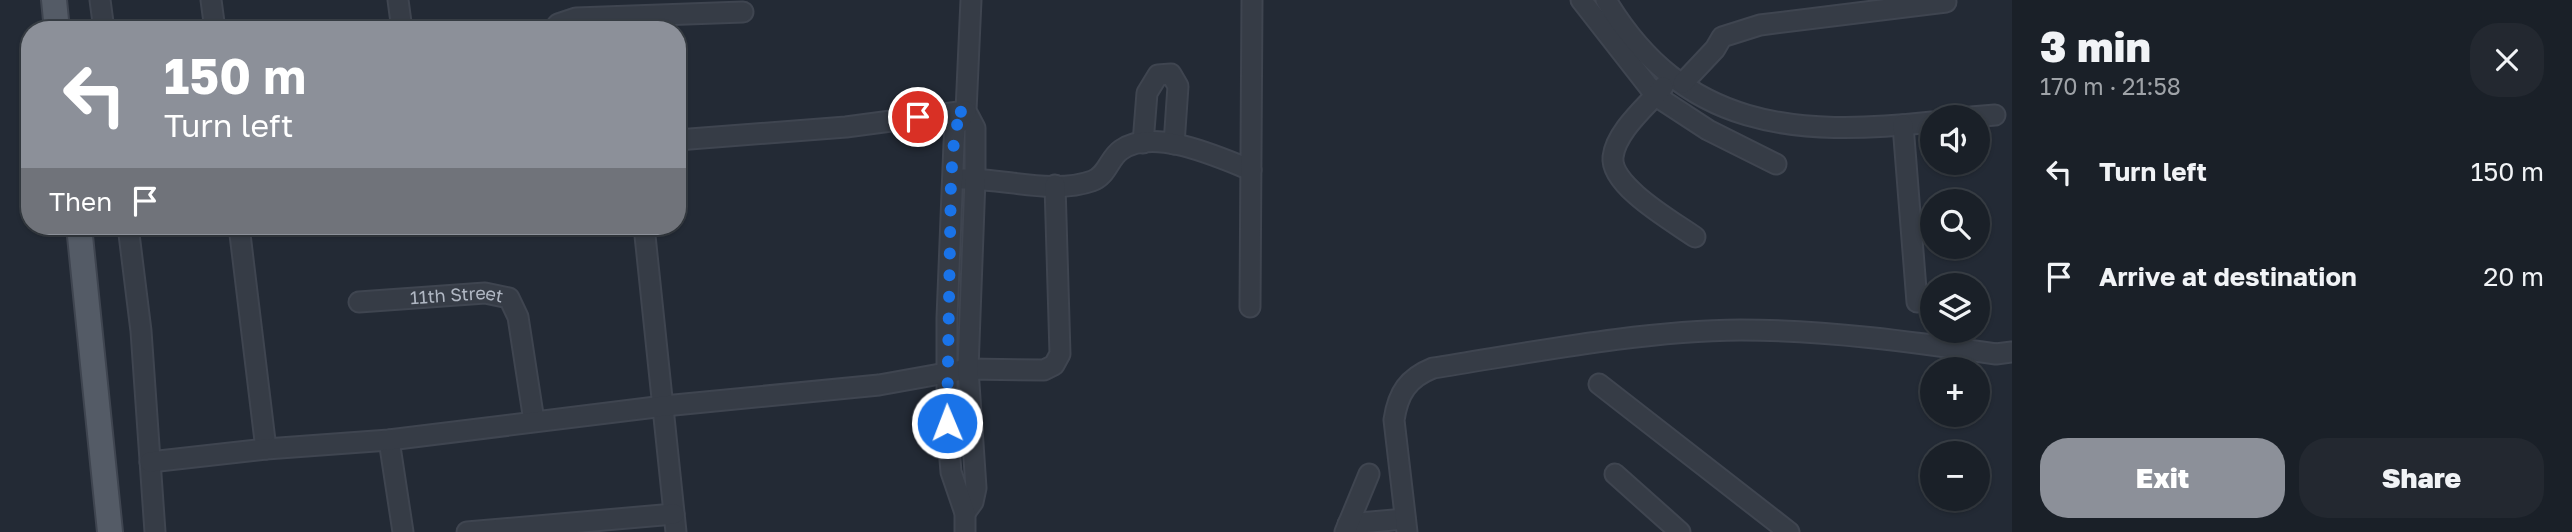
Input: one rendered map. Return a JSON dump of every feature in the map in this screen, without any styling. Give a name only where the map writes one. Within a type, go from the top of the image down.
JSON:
[{"type":"main road","points":[[54,0],[56,21]]},
{"type":"main road","points":[[80,235],[110,532]]},
{"type":"street","points":[[100,0],[103,21]]},
{"type":"street","points":[[211,0],[214,21]]},
{"type":"street","points":[[398,0],[401,21]]},
{"type":"street","points":[[965,523],[951,472],[946,373],[951,179],[955,128],[966,111],[971,0]]},
{"type":"street","points":[[1250,307],[1252,0]]},
{"type":"street","points":[[1581,0],[1656,96],[1708,130],[1776,164]]},
{"type":"street","points":[[1606,0],[1634,40],[1678,79],[1728,110],[1769,122],[1821,128],[1920,123]]},
{"type":"street","points":[[1695,237],[1638,197],[1614,168],[1613,156],[1624,132],[1656,96],[1715,49],[1722,37],[1732,33],[1760,25],[1946,2]]},
{"type":"street","points":[[567,21],[576,18],[743,12]]},
{"type":"street","points":[[1143,143],[1147,93],[1158,75],[1165,73],[1171,75],[1178,86],[1174,144]]},
{"type":"street","points":[[686,139],[846,127],[966,111]]},
{"type":"street","points":[[965,523],[976,488],[968,369],[975,128],[966,111]]},
{"type":"street","points":[[1990,115],[1995,115]]},
{"type":"street","points":[[1903,125],[1917,302]]},
{"type":"street","points":[[951,179],[1055,186],[1092,181],[1100,176],[1121,149],[1143,143],[1174,144],[1199,150],[1251,170]]},
{"type":"street","points":[[150,462],[266,449],[389,440],[664,406],[879,385],[968,369],[1051,368],[1058,359],[1055,186]]},
{"type":"street","points":[[129,235],[141,331],[155,532]]},
{"type":"street","points":[[240,235],[266,449]]},
{"type":"street","points":[[467,532],[675,523],[645,235]]},
{"type":"street","name":"11th Street","points":[[359,302],[485,293],[509,298],[518,317],[534,421]]},
{"type":"street","points":[[1369,474],[1346,528],[1406,525],[1394,420],[1396,403],[1405,386],[1416,374],[1433,368],[1627,338],[1741,330],[1840,336],[1996,354],[2012,352]]},
{"type":"street","points":[[1599,384],[1788,532]]},
{"type":"street","points":[[389,440],[403,532]]},
{"type":"street","points":[[1615,474],[1680,532]]},
{"type":"route","points":[[918,117],[966,111],[955,128],[951,179],[947,423]]}]
